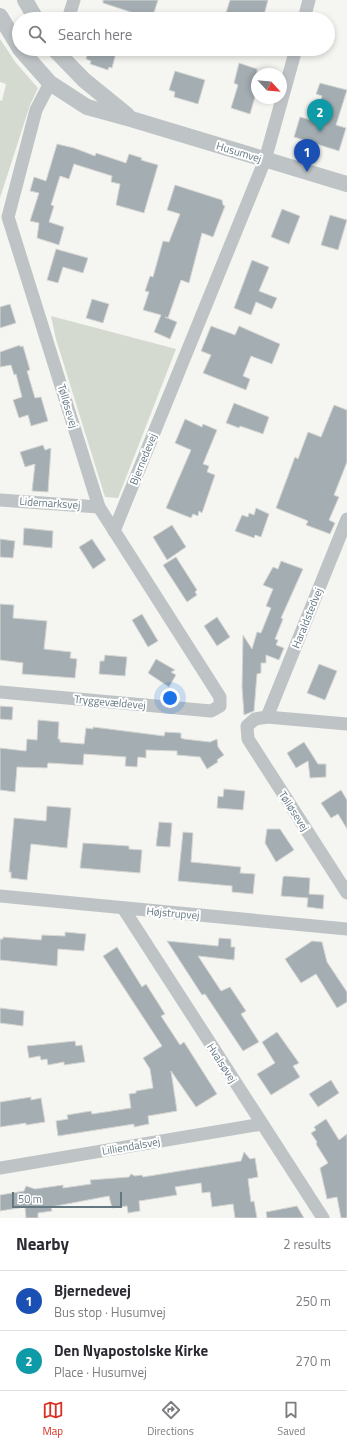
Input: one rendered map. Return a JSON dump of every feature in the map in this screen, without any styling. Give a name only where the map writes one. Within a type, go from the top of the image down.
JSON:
[{"type":"street","points":[[25,0],[32,12]]},
{"type":"street","points":[[70,12],[74,0]]},
{"type":"street","points":[[306,12],[309,0]]},
{"type":"street","name":"Husumvej","points":[[0,16],[12,35]]},
{"type":"street","name":"Husumvej","points":[[27,56],[50,83],[87,107],[132,119],[347,184]]},
{"type":"street","name":"Husumvej","points":[[61,56],[84,80],[132,119]]},
{"type":"street","name":"Bjernedevej","points":[[114,531],[265,160],[294,56]]},
{"type":"street","name":"Tølløsevej","points":[[50,83],[36,110],[8,218],[99,507],[220,697],[220,706]]},
{"type":"street","name":"Lidemarksvej","points":[[0,500],[99,507]]},
{"type":"street","name":"Haraldstedvej","points":[[267,717],[347,519]]},
{"type":"street","name":"Tryggevældevej","points":[[0,692],[211,711],[220,706]]},
{"type":"street","points":[[267,717],[347,724]]},
{"type":"street","name":"Tølløsevej","points":[[267,717],[255,719],[247,726],[248,739],[347,893]]},
{"type":"street","name":"Højstrupvej","points":[[0,896],[347,929]]},
{"type":"street","name":"Hvalsøvej","points":[[123,908],[323,1218]]},
{"type":"street","name":"Lilliendalsvej","points":[[0,1168],[262,1124]]},
{"type":"shaded area","points":[[0,39],[16,63],[38,88],[30,105],[0,198],[0,100],[2,101],[6,84],[0,82]]},
{"type":"shaded area","points":[[51,316],[176,349],[118,498],[105,497],[56,339]]},
{"type":"building","points":[[103,0],[158,0],[154,12],[131,12],[103,3]]},
{"type":"building","points":[[230,0],[268,0],[265,12],[226,12]]},
{"type":"building","points":[[87,56],[115,56],[112,68],[109,67],[108,70],[90,64],[91,61],[86,59]]},
{"type":"building","points":[[239,63],[254,68],[251,68],[251,104],[253,104],[250,114],[231,108],[238,85],[234,83]]},
{"type":"building","points":[[175,71],[205,80],[198,104],[174,97],[175,92],[169,90]]},
{"type":"building","points":[[320,83],[347,90],[336,125],[346,128],[339,151],[294,137],[300,117],[315,121],[322,96],[316,94]]},
{"type":"building","points":[[57,144],[74,148],[95,156],[96,153],[126,163],[129,154],[142,158],[141,160],[158,165],[144,213],[116,205],[120,184],[111,182],[112,176],[74,164],[69,179],[60,176],[51,205],[54,206],[49,222],[64,227],[59,245],[37,238],[39,223],[30,221],[39,193],[30,191],[34,177],[46,181]]},
{"type":"building","points":[[175,185],[222,200],[223,205],[225,206],[213,237],[202,233],[189,283],[181,280],[168,318],[165,317],[177,322],[170,339],[154,332],[161,315],[143,310],[149,292],[145,291],[150,276],[153,277],[163,241],[169,242],[180,214],[167,210]]},
{"type":"building","points":[[282,209],[300,216],[289,244],[271,237]]},
{"type":"building","points":[[330,215],[347,220],[338,250],[321,245]]},
{"type":"building","points":[[56,249],[88,258],[83,273],[63,267],[58,283],[47,280]]},
{"type":"building","points":[[252,260],[269,267],[259,291],[277,298],[272,309],[256,302],[251,315],[234,308]]},
{"type":"building","points":[[92,299],[109,304],[103,323],[86,318]]},
{"type":"building","points":[[10,304],[16,323],[0,328],[0,307]]},
{"type":"building","points":[[211,326],[235,335],[239,326],[280,344],[272,364],[251,356],[243,376],[250,379],[246,390],[203,373],[211,355],[201,351]]},
{"type":"building","points":[[20,345],[20,347],[23,346],[30,370],[27,371],[35,398],[41,397],[48,421],[31,426],[28,415],[19,418],[13,400],[22,397],[16,374],[14,375],[11,365],[0,367],[0,352]]},
{"type":"building","points":[[234,403],[269,417],[263,434],[226,423]]},
{"type":"building","points":[[334,405],[347,410],[347,462],[334,495],[339,497],[329,520],[335,523],[330,534],[306,525],[308,521],[276,508],[295,457],[298,459],[308,432],[321,437]]},
{"type":"building","points":[[185,419],[202,427],[203,424],[217,430],[203,464],[209,466],[207,472],[215,475],[202,513],[199,511],[198,516],[193,514],[191,518],[166,508],[191,450],[175,443]]},
{"type":"building","points":[[43,445],[45,450],[51,448],[48,492],[32,491],[35,464],[25,467],[20,452]]},
{"type":"building","points":[[256,508],[269,514],[261,537],[255,535],[254,538],[235,531],[242,515],[248,517],[249,513],[254,515]]},
{"type":"building","points":[[172,525],[186,547],[167,560],[153,537]]},
{"type":"building","points":[[24,528],[53,531],[52,548],[23,545]]},
{"type":"building","points":[[0,539],[15,541],[13,558],[0,557]]},
{"type":"building","points":[[92,539],[106,560],[93,569],[79,547]]},
{"type":"building","points":[[176,557],[197,590],[195,592],[197,595],[187,602],[163,565]]},
{"type":"building","points":[[281,561],[303,569],[281,618],[283,619],[275,639],[278,640],[276,645],[284,648],[279,660],[266,655],[266,663],[261,663],[261,673],[257,674],[254,711],[244,715],[242,687],[243,635],[252,649],[257,632],[261,633],[271,608],[266,606],[273,589],[263,585],[273,567],[278,569]]},
{"type":"building","points":[[0,604],[14,605],[13,618],[47,621],[44,649],[71,652],[70,658],[77,659],[75,678],[22,674],[23,663],[0,660]]},
{"type":"building","points":[[142,614],[158,641],[148,647],[132,620]]},
{"type":"building","points":[[217,617],[230,637],[217,646],[204,626]]},
{"type":"building","points":[[105,655],[127,657],[125,676],[99,674],[100,661],[104,661]]},
{"type":"building","points":[[156,659],[175,670],[171,672],[176,675],[169,687],[148,673]]},
{"type":"building","points":[[319,664],[337,671],[325,700],[307,693]]},
{"type":"building","points":[[0,706],[13,707],[12,720],[0,719]]},
{"type":"building","points":[[38,720],[59,722],[58,739],[60,739],[60,742],[84,744],[86,728],[93,729],[93,727],[164,736],[165,732],[181,733],[181,738],[184,739],[210,742],[217,739],[218,747],[224,755],[217,760],[218,762],[207,769],[200,757],[177,755],[177,751],[146,750],[146,758],[138,757],[137,767],[125,766],[126,757],[84,754],[83,765],[48,763],[47,768],[17,767],[15,792],[0,790],[0,748],[26,751],[27,739],[37,740]]},
{"type":"building","points":[[304,742],[318,764],[326,764],[326,777],[310,778],[308,761],[296,768],[287,753]]},
{"type":"building","points":[[224,789],[245,791],[243,810],[217,808],[218,796],[223,797]]},
{"type":"building","points":[[341,790],[347,800],[347,829],[338,814],[331,818],[321,803]]},
{"type":"building","points":[[47,806],[71,808],[67,848],[31,844],[27,880],[11,878],[11,872],[9,872],[14,818],[46,821]]},
{"type":"building","points":[[159,822],[172,823],[170,847],[156,846]]},
{"type":"building","points":[[267,829],[280,829],[294,850],[276,862],[265,843]]},
{"type":"building","points":[[183,832],[193,833],[191,862],[241,867],[240,873],[255,874],[253,894],[232,892],[232,886],[178,881]]},
{"type":"building","points":[[83,843],[129,846],[129,849],[142,850],[140,873],[80,868]]},
{"type":"building","points":[[283,877],[310,878],[309,894],[324,895],[323,909],[307,907],[308,898],[281,896]]},
{"type":"building","points":[[65,932],[86,934],[84,951],[58,949],[57,966],[0,960],[0,939],[3,939],[3,937],[41,940],[42,935],[65,936]]},
{"type":"building","points":[[219,938],[231,939],[231,947],[235,947],[234,960],[198,956],[221,991],[230,987],[246,1011],[241,1014],[259,1042],[243,1051],[205,994],[202,995],[167,941],[218,946]]},
{"type":"building","points":[[312,941],[322,942],[327,962],[347,992],[347,1002],[337,1008],[316,974],[301,983],[285,959]]},
{"type":"building","points":[[117,947],[142,987],[146,984],[165,1014],[161,1016],[180,1045],[184,1042],[217,1094],[196,1107],[171,1071],[177,1111],[148,1116],[149,1124],[134,1127],[134,1124],[58,1136],[56,1121],[68,1119],[67,1115],[91,1111],[92,1114],[131,1108],[129,1094],[136,1093],[136,1091],[153,1088],[150,1069],[143,1058],[162,1046],[103,956]]},
{"type":"building","points":[[0,1008],[24,1011],[23,1026],[0,1023]]},
{"type":"building","points":[[277,1032],[299,1063],[293,1066],[300,1077],[271,1095],[257,1074],[275,1063],[262,1042]]},
{"type":"building","points":[[75,1041],[76,1046],[82,1045],[85,1062],[64,1065],[64,1062],[48,1065],[47,1059],[41,1060],[40,1056],[29,1058],[27,1046]]},
{"type":"building","points":[[331,1080],[339,1093],[318,1107],[309,1094]]},
{"type":"building","points":[[31,1097],[31,1100],[41,1098],[45,1122],[0,1127],[0,1102]]},
{"type":"building","points":[[326,1119],[339,1140],[347,1134],[347,1218],[341,1218],[337,1197],[327,1199],[320,1168],[328,1163],[311,1133],[316,1130],[314,1127]]},
{"type":"building","points":[[244,1152],[250,1159],[255,1158],[258,1177],[248,1179],[251,1202],[254,1201],[257,1218],[235,1218],[233,1204],[212,1207],[210,1192],[202,1193],[201,1183],[175,1187],[177,1195],[139,1201],[140,1211],[128,1213],[127,1206],[112,1208],[109,1196],[51,1207],[52,1211],[38,1213],[38,1218],[26,1218],[25,1207],[0,1211],[0,1195],[24,1191],[26,1186],[35,1189],[63,1185],[63,1188],[91,1184],[90,1180],[129,1177],[131,1174],[135,1176],[142,1175],[143,1177],[241,1161]]},
{"type":"building","points":[[297,1206],[304,1218],[267,1218],[266,1212]]},
{"type":"place","name":"Den Nyapostolske Kirke","points":[[320,132]]},
{"type":"place","name":"Bjernedevej","points":[[307,172]]}]
